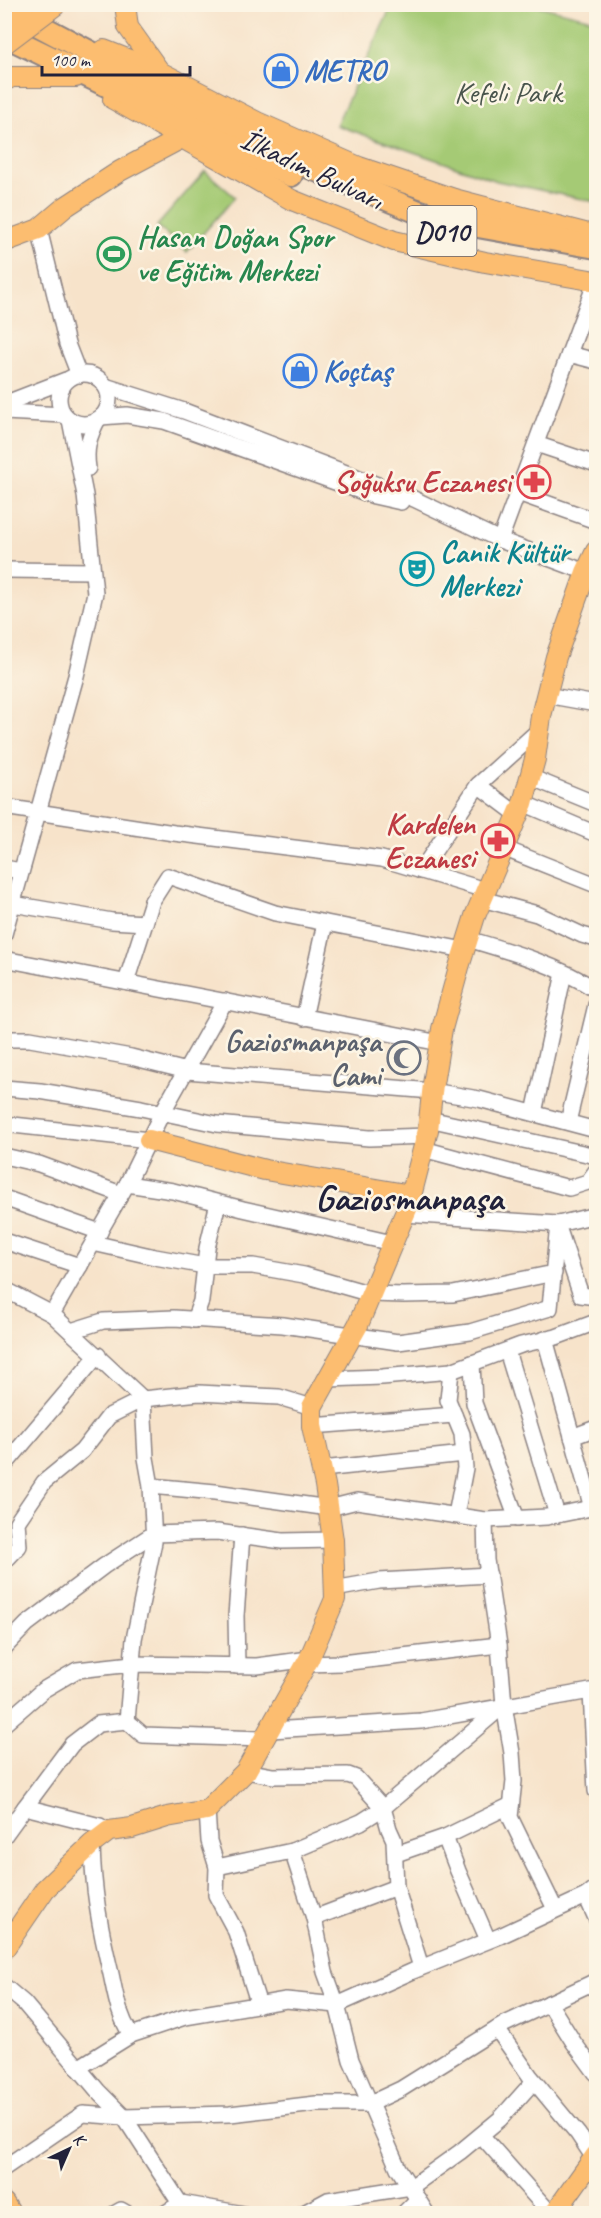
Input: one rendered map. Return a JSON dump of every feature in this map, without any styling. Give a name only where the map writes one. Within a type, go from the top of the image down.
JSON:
[{"type":"highway","name":"İlkadım Bulvarı","points":[[4,7],[298,170],[433,218],[597,247]]},
{"type":"highway","name":"İlkadım Bulvarı","points":[[4,35],[15,45],[421,227],[597,257]]},
{"type":"main road","points":[[4,26],[32,4]]},
{"type":"main road","points":[[15,45],[57,4]]},
{"type":"main road","points":[[125,4],[128,27],[160,72]]},
{"type":"main road","name":"İlkadım Bulvarı","points":[[42,27],[160,72],[257,122],[359,167],[454,199],[597,236]]},
{"type":"main road","name":"İlkadım Bulvarı","points":[[15,45],[76,77],[292,200],[394,241],[485,262],[596,281]]},
{"type":"main road","points":[[4,81],[12,77],[76,77]]},
{"type":"main road","points":[[4,242],[39,229],[65,207],[120,171],[182,138]]},
{"type":"main road","points":[[4,1949],[45,1889],[109,1831],[132,1828],[167,1817],[207,1810],[246,1771],[308,1662],[334,1599],[333,1540],[312,1417],[328,1379],[371,1294],[411,1195],[426,1135],[440,1043],[466,945],[503,848],[521,809],[556,657],[591,576],[597,551]]},
{"type":"main road","points":[[149,1140],[265,1170],[364,1189],[411,1195]]},
{"type":"main road","points":[[553,2214],[595,2156]]},
{"type":"main road","points":[[4,2203],[11,2214]]},
{"type":"street","points":[[5,934],[76,676],[94,593],[85,495],[67,417],[61,409],[59,394],[72,378],[67,344],[39,229]]},
{"type":"street","points":[[500,540],[596,281]]},
{"type":"street","points":[[569,354],[597,361]]},
{"type":"street","points":[[4,405],[72,378],[93,376],[105,386],[184,411],[439,509],[500,540],[591,576]]},
{"type":"street","points":[[94,587],[98,556],[86,455],[89,435],[106,410],[108,402],[105,386]]},
{"type":"street","points":[[4,412],[67,417],[86,424],[99,418],[127,415],[164,421],[374,496],[439,509]]},
{"type":"street","points":[[536,444],[597,464]]},
{"type":"street","points":[[518,493],[597,521]]},
{"type":"street","points":[[4,570],[92,571]]},
{"type":"street","points":[[546,695],[597,704]]},
{"type":"street","points":[[421,871],[478,785],[539,730]]},
{"type":"street","points":[[530,777],[597,804]]},
{"type":"street","points":[[478,785],[521,809],[597,834]]},
{"type":"street","points":[[4,807],[197,836],[382,859],[537,914],[582,935],[597,939]]},
{"type":"street","points":[[503,848],[597,885]]},
{"type":"street","points":[[4,868],[21,871]]},
{"type":"street","points":[[126,982],[152,901],[168,876],[275,913],[520,954],[597,990]]},
{"type":"street","points":[[13,904],[112,921],[145,923]]},
{"type":"street","points":[[304,1017],[325,923]]},
{"type":"street","points":[[4,959],[440,1043]]},
{"type":"street","points":[[534,1113],[564,973]]},
{"type":"street","points":[[52,1314],[124,1189],[162,1113],[225,1001]]},
{"type":"street","points":[[568,1122],[592,1039],[597,1005]]},
{"type":"street","points":[[4,1039],[30,1040],[131,1057],[187,1071],[432,1091],[479,1099],[597,1130]]},
{"type":"street","points":[[4,1088],[40,1091],[217,1124],[369,1138],[426,1135],[597,1156]]},
{"type":"street","points":[[4,1124],[149,1140]]},
{"type":"street","points":[[426,1135],[569,1188],[588,1182],[597,1171]]},
{"type":"street","points":[[4,1156],[124,1189],[172,1191],[392,1242]]},
{"type":"street","points":[[6,1202],[155,1257],[205,1266],[253,1266],[304,1275],[371,1294],[453,1294],[554,1273]]},
{"type":"street","points":[[194,1320],[201,1301],[207,1248],[218,1203]]},
{"type":"street","points":[[404,1214],[558,1224],[597,1215]]},
{"type":"street","points":[[71,1331],[103,1321],[174,1318],[283,1325],[398,1342],[470,1332],[550,1308],[558,1224]]},
{"type":"street","points":[[558,1224],[580,1296],[597,1297]]},
{"type":"street","points":[[4,1241],[80,1266]]},
{"type":"street","points":[[4,1289],[52,1314],[143,1399],[154,1542],[134,1639],[127,1721]]},
{"type":"street","points":[[328,1379],[451,1371],[597,1322]]},
{"type":"street","points":[[151,1486],[215,1492],[329,1508],[357,1501],[485,1520],[558,1515],[594,1508],[545,1339]]},
{"type":"street","points":[[507,1351],[558,1515]]},
{"type":"street","points":[[4,1466],[98,1355]]},
{"type":"street","points":[[472,1363],[474,1403],[517,1518]]},
{"type":"street","points":[[451,1371],[448,1400],[462,1434],[465,1468],[456,1515]]},
{"type":"street","points":[[4,1562],[19,1546],[11,1522],[44,1482],[82,1451],[109,1416],[143,1399],[199,1393],[279,1397],[312,1417],[454,1415]]},
{"type":"street","points":[[572,1437],[597,1428]]},
{"type":"street","points":[[322,1469],[464,1454]]},
{"type":"street","points":[[485,1520],[486,1560],[512,1754],[514,1781],[510,1817],[555,1909]]},
{"type":"street","points":[[4,1648],[27,1624],[104,1566],[153,1534],[217,1532],[282,1541],[333,1540]]},
{"type":"street","points":[[237,1666],[236,1616],[242,1535]]},
{"type":"street","points":[[334,1589],[379,1581],[489,1575]]},
{"type":"street","points":[[4,1724],[42,1690],[77,1670],[132,1664],[257,1666],[308,1662],[341,1663],[499,1645]]},
{"type":"street","points":[[4,1836],[72,1744],[98,1724],[127,1721],[143,1735],[268,1734],[421,1721],[504,1705],[595,1692],[597,1791]]},
{"type":"street","points":[[217,1867],[291,1851],[361,1822],[383,1808],[504,1705]]},
{"type":"street","points":[[246,1771],[273,1776],[348,1775],[356,1778],[383,1808],[396,1854],[396,1887],[421,1967]]},
{"type":"street","points":[[396,1854],[445,1837],[512,1805]]},
{"type":"street","points":[[25,1807],[100,1826],[109,1831]]},
{"type":"street","points":[[207,1810],[209,1841],[217,1867],[216,1895],[236,1932],[259,2005]]},
{"type":"street","points":[[445,1837],[488,1940]]},
{"type":"street","points":[[92,1844],[97,1916],[121,2019],[131,2035]]},
{"type":"street","points":[[291,1851],[314,1918],[325,1972],[337,2005],[351,2060],[398,2168],[428,2214]]},
{"type":"street","points":[[314,1918],[396,1887]]},
{"type":"street","points":[[78,2068],[131,2035],[185,2017],[286,2000],[337,2005],[488,1940],[591,1892],[597,1918]]},
{"type":"street","points":[[4,2168],[83,2114],[124,2117],[230,2114],[316,2104],[369,2104],[401,2089],[497,2029],[597,1982]]},
{"type":"street","points":[[4,1986],[24,2002],[78,2068],[124,2117],[184,2208]]},
{"type":"street","points":[[549,2003],[574,2043],[597,2073]]},
{"type":"street","points":[[497,2029],[534,2081],[595,2156]]},
{"type":"street","points":[[403,2214],[414,2193],[500,2119],[534,2081]]},
{"type":"street","points":[[481,2135],[553,2214]]},
{"type":"street","points":[[302,2214],[328,2200],[414,2193]]},
{"type":"street","points":[[164,2214],[184,2208],[244,2214]]},
{"type":"street","points":[[114,2214],[121,2210],[128,2214]]},
{"type":"green space","name":"Kefeli Park","points":[[392,5],[534,5],[596,20],[596,202],[497,181],[336,125]]},
{"type":"green space","points":[[205,171],[235,197],[187,252],[157,226]]},
{"type":"place","name":"METRO","points":[[281,71]]},
{"type":"place","name":"Hasan Doğan Spor ve Eğitim Merkezi","points":[[114,254]]},
{"type":"place","name":"Koçtaş","points":[[300,371]]},
{"type":"place","name":"Soğuksu Eczanesi","points":[[534,482]]},
{"type":"place","name":"Canik Kültür Merkezi","points":[[417,569]]},
{"type":"place","name":"Kardelen Eczanesi","points":[[498,841]]},
{"type":"place","name":"Gaziosmanpaşa Cami","points":[[404,1058]]},
{"type":"district","name":"Gaziosmanpaşa","points":[[409,1197]]}]
